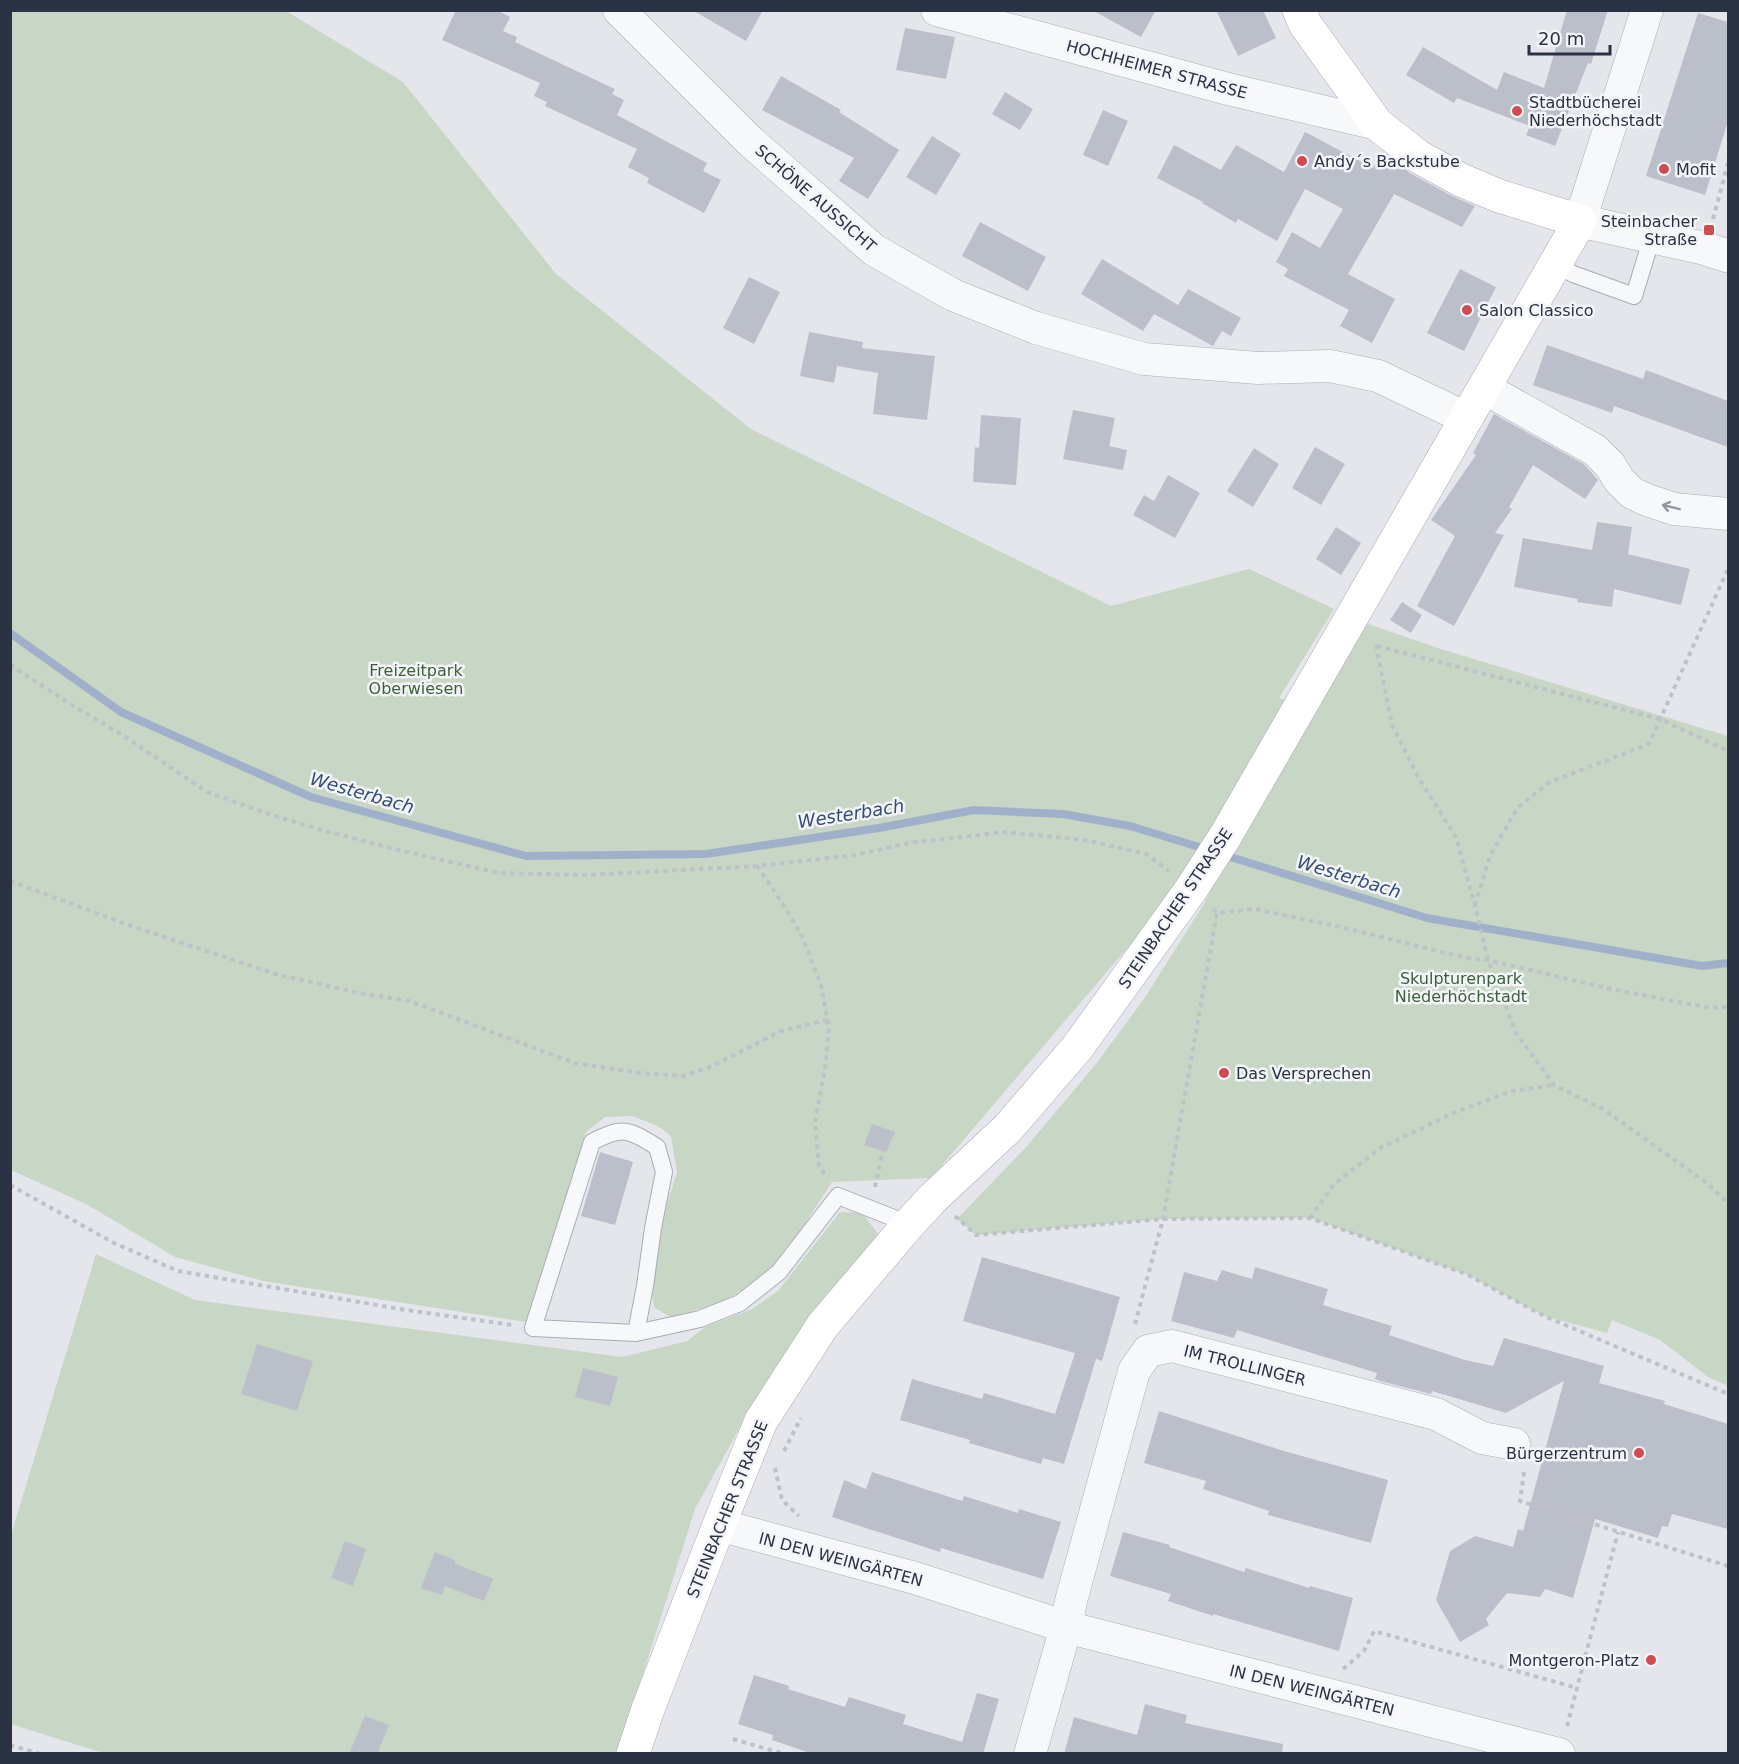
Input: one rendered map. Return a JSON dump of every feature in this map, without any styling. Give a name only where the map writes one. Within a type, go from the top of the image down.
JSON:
[{"type":"main road","points":[[1299,10],[1305,24],[1377,124],[1419,157],[1461,180],[1499,196],[1580,221]]},
{"type":"main road","name":"STEINBACHER STRASSE","points":[[633,1754],[648,1708],[761,1421],[824,1325],[909,1224],[933,1198],[1008,1128],[1077,1048],[1197,880],[1226,835],[1344,632],[1580,221]]},
{"type":"street","name":"SCHÖNE AUSSICHT","points":[[620,10],[751,142],[874,250],[953,295],[1036,328],[1144,358],[1258,368],[1330,366],[1378,376],[1466,418]]},
{"type":"street","name":"HOCHHEIMER STRASSE","points":[[937,10],[1228,89],[1377,124]]},
{"type":"street","name":"STEINBACHER STRASSE","points":[[1580,221],[1647,10]]},
{"type":"street","points":[[1580,221],[1703,248],[1728,256]]},
{"type":"street","points":[[1484,388],[1594,450],[1610,465],[1619,480],[1632,493],[1674,508],[1728,514]]},
{"type":"street","name":"IM TROLLINGER","points":[[1148,1352],[1172,1346],[1436,1414],[1482,1438],[1514,1444]]},
{"type":"street","points":[[1030,1754],[1134,1371],[1148,1352]]},
{"type":"street","name":"IN DEN WEINGÄRTEN","points":[[719,1525],[915,1578],[1066,1627],[1562,1743]]},
{"type":"lane","points":[[1556,264],[1573,274],[1634,296],[1652,237]]},
{"type":"lane","points":[[636,1333],[645,1286],[652,1228],[664,1172],[657,1147],[635,1133],[613,1132],[592,1142],[533,1328],[636,1333],[700,1319],[740,1303],[779,1272],[838,1196],[909,1224]]},
{"type":"path","points":[[1716,209],[1728,164]]},
{"type":"path","points":[[1475,906],[1490,856],[1518,807],[1551,782],[1648,744],[1728,569]]},
{"type":"path","points":[[1344,632],[1356,639],[1376,645],[1660,719],[1728,751]]},
{"type":"path","points":[[1376,645],[1392,725],[1419,779],[1456,837],[1488,960],[1516,1033],[1554,1085],[1603,1109],[1708,1184],[1728,1203]]},
{"type":"path","points":[[10,665],[124,736],[207,792],[321,830],[500,873],[587,875],[757,866],[855,855],[909,843],[1005,832],[1085,840],[1146,854],[1197,880],[1217,913],[1163,1218],[1134,1328],[1148,1352]]},
{"type":"path","points":[[757,866],[801,934],[821,985],[829,1028],[825,1069],[815,1122],[819,1165],[838,1196],[873,1194],[882,1155]]},
{"type":"path","points":[[10,881],[128,925],[279,975],[359,993],[410,1001],[574,1063],[640,1073],[683,1076],[710,1067],[781,1031],[827,1020]]},
{"type":"path","points":[[1217,913],[1255,909],[1605,988],[1710,1008],[1728,1007]]},
{"type":"path","points":[[1310,1218],[1335,1183],[1382,1147],[1458,1111],[1512,1091],[1554,1085]]},
{"type":"path","points":[[10,1185],[114,1243],[178,1272],[406,1310],[533,1328]]},
{"type":"path","points":[[933,1198],[976,1235],[1163,1218],[1310,1218],[1467,1274],[1544,1316],[1728,1394]]},
{"type":"path","points":[[775,1467],[783,1500],[801,1518]]},
{"type":"path","points":[[1520,1501],[1728,1566]]},
{"type":"path","points":[[1562,1743],[1618,1532]]},
{"type":"path","points":[[1341,1670],[1364,1651],[1374,1631],[1577,1688]]},
{"type":"path","points":[[733,1739],[784,1754]]},
{"type":"path","points":[[10,1745],[40,1754]]},
{"type":"green space","name":"Freizeitpark Oberwiesen","points":[[11,11],[286,11],[403,82],[556,274],[751,429],[1111,606],[1249,569],[1334,609],[1279,698],[1291,702],[1193,867],[1187,865],[1169,899],[931,1178],[832,1182],[776,1268],[721,1303],[671,1317],[655,1308],[650,1289],[658,1230],[677,1173],[671,1136],[658,1126],[632,1116],[605,1117],[586,1132],[536,1297],[526,1322],[263,1281],[175,1257],[86,1204],[11,1170]]},
{"type":"green space","name":"Skulpturenpark Niederhöchstadt","points":[[1368,624],[1441,649],[1728,736],[1728,1386],[1708,1377],[1660,1340],[1612,1320],[1607,1333],[1544,1316],[1466,1274],[1310,1218],[1163,1219],[976,1235],[957,1219],[1028,1145],[1096,1064],[1144,999],[1205,902],[1236,838],[1356,639]]},
{"type":"green space","points":[[840,1212],[862,1213],[879,1235],[816,1312],[756,1398],[695,1509],[618,1753],[106,1754],[11,1724],[11,1535],[96,1254],[195,1300],[622,1357],[687,1341],[705,1327],[752,1309],[778,1291]]},
{"type":"building","points":[[456,10],[496,10],[510,17],[503,31],[517,37],[515,42],[615,89],[612,94],[624,100],[617,115],[707,163],[703,171],[721,180],[704,213],[647,183],[649,178],[628,167],[637,149],[545,106],[547,102],[534,96],[540,83],[442,40]]},
{"type":"building","points":[[692,10],[763,10],[746,41]]},
{"type":"building","points":[[1092,10],[1156,10],[1141,37]]},
{"type":"building","points":[[1216,10],[1263,10],[1276,38],[1238,56]]},
{"type":"building","points":[[1567,10],[1608,10],[1591,64],[1588,63],[1555,146],[1526,135],[1530,126],[1457,98],[1454,103],[1406,75],[1423,47],[1497,90],[1504,72],[1544,88]]},
{"type":"building","points":[[1698,13],[1728,22],[1728,121],[1705,195],[1646,176]]},
{"type":"building","points":[[905,28],[955,37],[946,79],[896,70]]},
{"type":"building","points":[[781,76],[841,110],[839,112],[899,150],[868,199],[839,181],[854,158],[762,110]]},
{"type":"building","points":[[1005,92],[1033,109],[1020,130],[992,114]]},
{"type":"building","points":[[1103,110],[1128,121],[1108,166],[1083,155]]},
{"type":"building","points":[[1305,132],[1373,168],[1383,152],[1410,173],[1475,206],[1462,227],[1394,194],[1348,274],[1395,299],[1372,343],[1340,326],[1349,310],[1284,276],[1288,269],[1276,262],[1292,232],[1320,248],[1343,209],[1305,189],[1277,241],[1238,219],[1236,223],[1203,202],[1157,178],[1174,145],[1221,170],[1236,145],[1284,172]]},
{"type":"building","points":[[932,136],[961,154],[936,195],[906,177]]},
{"type":"building","points":[[980,222],[1046,257],[1028,291],[962,256]]},
{"type":"building","points":[[1102,259],[1178,305],[1188,289],[1241,318],[1231,336],[1222,331],[1213,346],[1154,314],[1143,331],[1081,294]]},
{"type":"building","points":[[1460,269],[1496,287],[1464,351],[1427,333]]},
{"type":"building","points":[[749,277],[780,292],[754,344],[723,328]]},
{"type":"building","points":[[809,332],[863,342],[862,348],[935,356],[927,420],[873,414],[878,373],[837,366],[834,383],[800,376]]},
{"type":"building","points":[[1547,345],[1643,379],[1646,370],[1728,401],[1728,447],[1614,406],[1612,413],[1533,385]]},
{"type":"building","points":[[1073,410],[1115,418],[1109,446],[1127,450],[1123,470],[1063,459]]},
{"type":"building","points":[[1494,414],[1584,464],[1598,480],[1585,499],[1533,465],[1509,507],[1512,509],[1495,533],[1504,535],[1454,626],[1417,606],[1455,536],[1431,520],[1476,455],[1473,453]]},
{"type":"building","points":[[981,415],[1021,418],[1016,485],[973,482],[975,447],[979,448]]},
{"type":"building","points":[[1315,447],[1345,464],[1321,505],[1292,488]]},
{"type":"building","points":[[1254,448],[1279,464],[1253,507],[1227,491]]},
{"type":"building","points":[[1168,475],[1200,493],[1175,538],[1133,515],[1144,495],[1154,501]]},
{"type":"building","points":[[1597,522],[1632,527],[1628,554],[1690,569],[1681,605],[1614,589],[1612,607],[1577,602],[1578,599],[1514,587],[1523,538],[1592,550]]},
{"type":"building","points":[[1336,527],[1361,543],[1341,575],[1316,559]]},
{"type":"building","points":[[1402,602],[1422,615],[1411,633],[1390,620]]},
{"type":"building","points":[[872,1124],[895,1132],[886,1152],[864,1145]]},
{"type":"building","points":[[600,1152],[633,1162],[615,1225],[581,1216]]},
{"type":"building","points":[[982,1257],[1120,1297],[1102,1361],[1096,1359],[1064,1464],[1043,1458],[1041,1464],[900,1420],[912,1379],[982,1399],[984,1393],[1055,1414],[1075,1353],[963,1321]]},
{"type":"building","points":[[1255,1267],[1328,1289],[1323,1305],[1392,1326],[1389,1335],[1465,1360],[1493,1366],[1504,1338],[1604,1366],[1599,1383],[1665,1401],[1664,1404],[1728,1424],[1728,1529],[1672,1514],[1668,1527],[1662,1526],[1658,1538],[1595,1519],[1573,1598],[1545,1589],[1540,1597],[1507,1593],[1486,1619],[1489,1625],[1460,1642],[1436,1600],[1450,1551],[1475,1536],[1513,1547],[1518,1529],[1523,1531],[1564,1381],[1506,1413],[1432,1391],[1431,1394],[1380,1381],[1375,1379],[1377,1373],[1237,1330],[1234,1338],[1171,1321],[1184,1272],[1217,1281],[1222,1270],[1252,1279]]},
{"type":"building","points":[[257,1344],[313,1361],[297,1411],[241,1394]]},
{"type":"building","points":[[583,1368],[618,1377],[610,1406],[575,1397]]},
{"type":"building","points":[[1159,1411],[1284,1451],[1388,1480],[1371,1543],[1268,1515],[1269,1511],[1203,1489],[1206,1481],[1144,1463]]},
{"type":"building","points":[[872,1472],[962,1501],[964,1496],[1018,1513],[1019,1509],[1061,1522],[1043,1579],[941,1548],[940,1552],[832,1517],[844,1480],[866,1489]]},
{"type":"building","points":[[1123,1532],[1170,1545],[1169,1547],[1244,1572],[1246,1568],[1309,1588],[1310,1586],[1353,1598],[1339,1651],[1213,1614],[1213,1616],[1168,1601],[1171,1594],[1110,1576]]},
{"type":"building","points":[[345,1541],[366,1549],[353,1586],[331,1578]]},
{"type":"building","points":[[435,1552],[455,1560],[454,1563],[493,1579],[484,1601],[445,1586],[442,1595],[421,1588]]},
{"type":"building","points":[[754,1675],[789,1686],[788,1689],[845,1707],[849,1697],[906,1715],[903,1724],[962,1742],[977,1693],[999,1699],[983,1754],[813,1754],[772,1740],[773,1735],[738,1724]]},
{"type":"building","points":[[1145,1704],[1187,1715],[1185,1723],[1283,1744],[1282,1754],[1064,1754],[1074,1717],[1137,1735]]},
{"type":"building","points":[[365,1716],[389,1725],[377,1754],[349,1754]]},
{"type":"waterway","name":"Westerbach","points":[[10,633],[121,712],[311,797],[526,856],[706,854],[879,828],[974,810],[1063,814],[1130,826],[1209,850]]},
{"type":"waterway","name":"Westerbach","points":[[1221,854],[1427,918],[1702,966],[1728,963]]},
{"type":"place","name":"Stadtbücherei Niederhöchstadt","points":[[1517,111]]},
{"type":"place","name":"Andy´s Backstube","points":[[1302,161]]},
{"type":"place","name":"Mofit","points":[[1664,169]]},
{"type":"place","name":"Steinbacher Straße","points":[[1709,230]]},
{"type":"place","name":"Salon Classico","points":[[1467,310]]},
{"type":"place","name":"Das Versprechen","points":[[1224,1073]]},
{"type":"place","name":"Bürgerzentrum","points":[[1639,1453]]},
{"type":"place","name":"Montgeron-Platz","points":[[1651,1660]]}]
